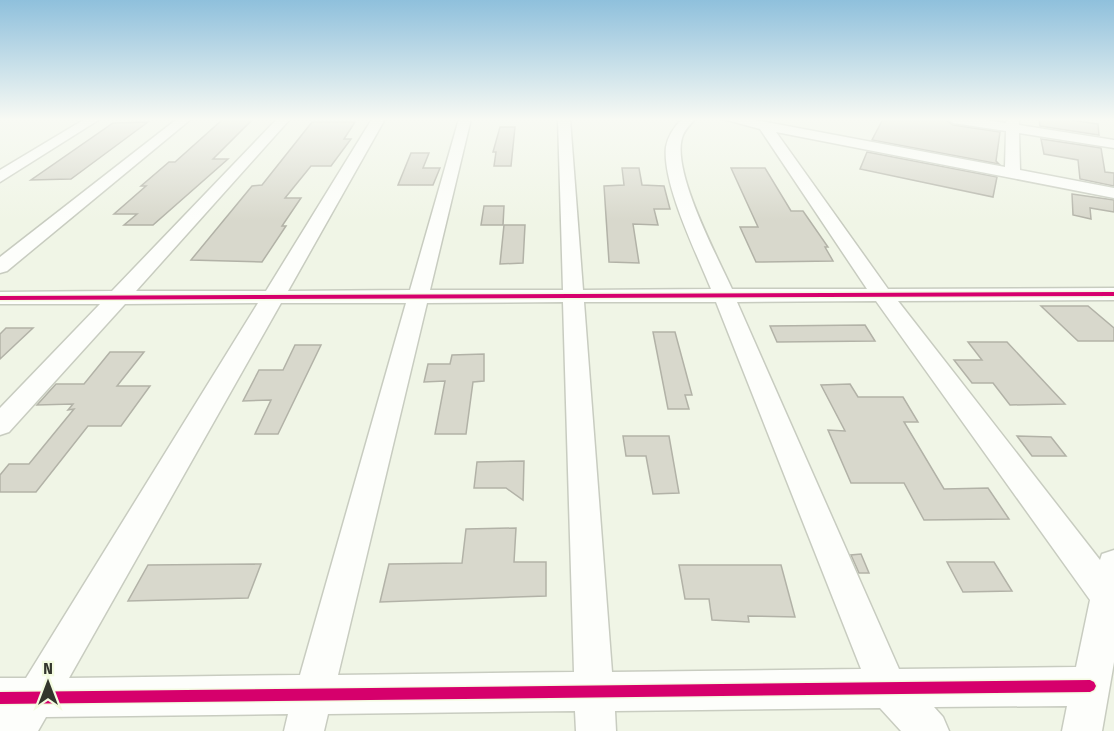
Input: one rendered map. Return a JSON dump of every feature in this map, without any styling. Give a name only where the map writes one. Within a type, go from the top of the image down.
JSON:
[{"type":"street","points":[[0,177],[39,153]]},
{"type":"street","points":[[0,267],[142,153]]},
{"type":"street","points":[[0,424],[253,153]]},
{"type":"street","points":[[16,731],[18,698],[273,297],[359,153]]},
{"type":"street","points":[[309,713],[456,153]]},
{"type":"street","points":[[567,153],[572,296],[596,731]]},
{"type":"street","points":[[672,153],[686,205],[888,688],[929,731]]},
{"type":"street","points":[[784,153],[882,295],[1112,587],[1082,731]]},
{"type":"street","points":[[907,153],[1114,193]]},
{"type":"street","points":[[1012,153],[1012,173]]},
{"type":"street","points":[[0,298],[1114,294]]},
{"type":"street","points":[[18,698],[309,713],[594,692],[1090,686]]},
{"type":"building","points":[[70,153],[106,153],[71,179],[31,180]]},
{"type":"building","points":[[185,153],[219,153],[213,159],[228,159],[153,225],[124,225],[137,214],[114,214],[169,162],[175,162]]},
{"type":"building","points":[[287,153],[341,153],[331,166],[311,166],[285,198],[301,198],[262,262],[191,260],[252,186],[262,185]]},
{"type":"building","points":[[411,153],[429,153],[423,168],[440,168],[433,185],[398,185]]},
{"type":"building","points":[[496,153],[512,153],[511,166],[494,166]]},
{"type":"building","points":[[867,153],[873,153],[997,177],[993,197],[860,169]]},
{"type":"building","points":[[941,153],[997,153],[996,161],[999,164]]},
{"type":"building","points":[[1102,153],[1105,172],[1114,173],[1114,186],[1080,179],[1078,160],[1044,154]]},
{"type":"building","points":[[622,168],[639,168],[642,185],[664,186],[670,209],[654,209],[658,225],[633,224],[639,263],[609,262],[604,186],[624,185]]},
{"type":"building","points":[[731,168],[765,168],[791,211],[803,211],[828,247],[825,247],[833,261],[756,262],[740,227],[758,227]]},
{"type":"building","points":[[1072,194],[1114,200],[1114,212],[1090,208],[1091,219],[1073,215]]},
{"type":"building","points":[[484,206],[504,206],[503,225],[481,225]]},
{"type":"building","points":[[504,225],[525,225],[523,263],[500,264]]},
{"type":"building","points":[[1041,306],[1088,306],[1114,328],[1114,341],[1078,341]]},
{"type":"building","points":[[865,325],[875,341],[777,342],[770,326]]},
{"type":"building","points":[[6,328],[33,328],[0,359],[0,334]]},
{"type":"building","points":[[653,332],[675,332],[692,395],[685,395],[689,409],[668,409]]},
{"type":"building","points":[[968,342],[1007,342],[1065,404],[1010,405],[993,383],[972,383],[954,360],[982,360]]},
{"type":"building","points":[[295,345],[321,345],[278,434],[255,434],[271,400],[243,401],[259,370],[283,370]]},
{"type":"building","points":[[110,352],[144,352],[117,386],[150,386],[121,426],[88,426],[36,492],[0,492],[0,475],[9,464],[29,464],[74,409],[68,410],[73,404],[37,405],[56,384],[84,384]]},
{"type":"building","points":[[484,354],[484,381],[473,382],[466,434],[435,434],[445,381],[424,382],[428,364],[450,364],[452,355]]},
{"type":"building","points":[[850,384],[858,397],[903,397],[918,422],[904,422],[944,489],[988,488],[1009,519],[924,520],[904,483],[851,483],[828,430],[845,431],[821,385]]},
{"type":"building","points":[[623,436],[669,436],[679,493],[653,494],[646,456],[626,456]]},
{"type":"building","points":[[1017,436],[1051,437],[1066,456],[1032,456]]},
{"type":"building","points":[[524,461],[523,500],[506,488],[474,488],[477,462]]},
{"type":"building","points":[[516,528],[514,562],[546,562],[546,596],[380,602],[389,564],[462,563],[466,529]]},
{"type":"building","points":[[861,554],[869,573],[859,573],[851,555]]},
{"type":"building","points":[[947,562],[994,562],[1012,591],[963,592]]},
{"type":"building","points":[[261,564],[248,598],[128,601],[148,565]]},
{"type":"building","points":[[679,565],[781,565],[795,617],[748,616],[749,622],[712,620],[709,599],[685,599]]},
{"type":"cycle path","points":[[0,298],[1114,294]]},
{"type":"cycle path","points":[[0,698],[1090,686]]}]
